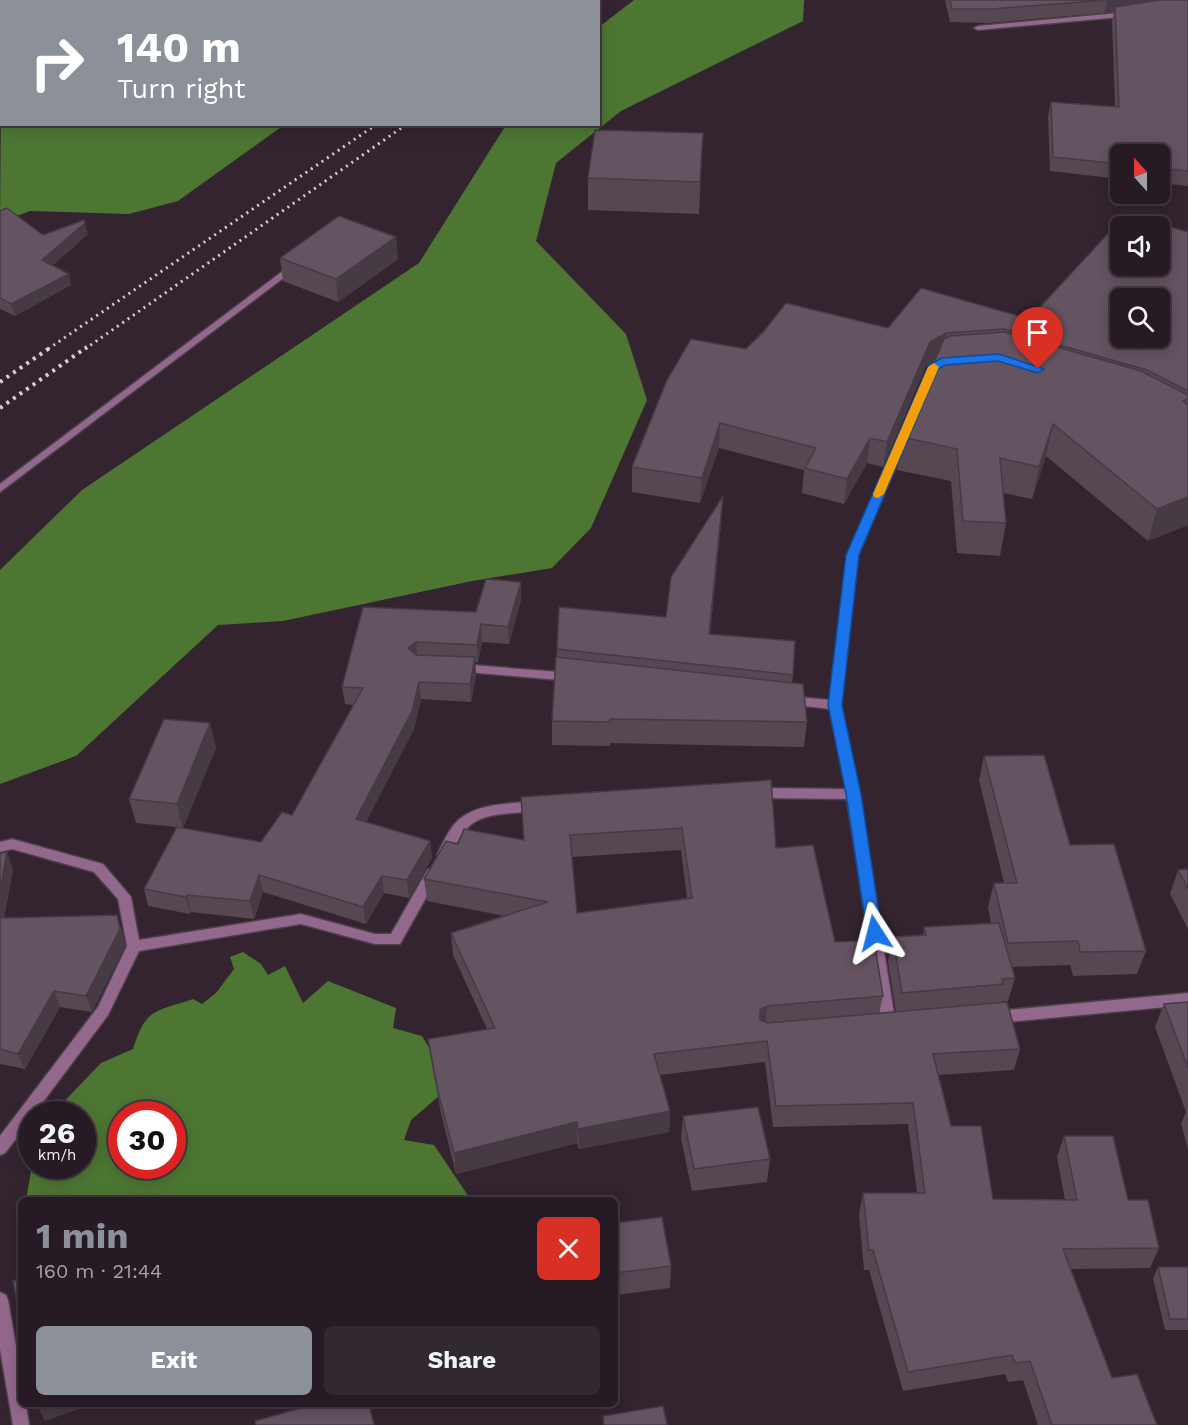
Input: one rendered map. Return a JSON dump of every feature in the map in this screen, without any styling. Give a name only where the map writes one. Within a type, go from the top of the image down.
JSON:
[{"type":"street","points":[[978,28],[1104,18],[1136,13]]},
{"type":"street","points":[[0,489],[291,268]]},
{"type":"street","points":[[889,1026],[854,794],[835,705],[853,555],[911,419]]},
{"type":"street","points":[[441,667],[513,670],[584,678]]},
{"type":"street","points":[[778,699],[835,705]]},
{"type":"street","points":[[739,793],[854,794]]},
{"type":"street","points":[[135,946],[301,919],[375,939],[395,940],[459,826],[473,816],[491,811],[547,805]]},
{"type":"street","points":[[0,847],[12,844],[98,868],[124,897],[135,946],[103,1011],[0,1148]]},
{"type":"street","points":[[981,1018],[1188,999]]},
{"type":"street","points":[[0,1300],[21,1425]]},
{"type":"shaded area","points":[[634,0],[804,0],[803,21],[621,111],[556,163],[536,241],[626,334],[647,400],[591,528],[552,568],[472,581],[283,621],[218,625],[76,756],[0,784],[0,570],[82,490],[419,263],[505,126],[600,126],[600,26]]},
{"type":"shaded area","points":[[1,126],[283,126],[178,201],[129,214],[30,211],[0,222]]},
{"type":"shaded area","points":[[243,952],[261,964],[268,975],[285,966],[303,1003],[328,981],[396,1008],[393,1028],[422,1036],[452,1085],[411,1120],[404,1140],[434,1145],[469,1197],[27,1197],[30,1179],[96,1179],[96,1101],[64,1101],[101,1063],[133,1049],[142,1026],[153,1014],[193,999],[202,1004],[216,993],[234,969],[230,957]]},
{"type":"building","points":[[950,0],[1108,0],[991,9],[952,9]]},
{"type":"building","points":[[1159,0],[1188,0],[1188,171],[1170,169],[1170,144],[1110,144],[1110,163],[1053,157],[1051,102],[1119,107],[1115,7]]},
{"type":"building","points":[[595,130],[703,133],[700,182],[588,178]]},
{"type":"building","points":[[7,208],[43,235],[84,220],[85,223],[42,260],[69,274],[11,304],[0,298],[0,211]]},
{"type":"building","points":[[339,216],[396,237],[336,279],[280,258]]},
{"type":"building","points":[[1170,227],[1188,232],[1188,391],[1147,370],[1004,329],[946,333],[930,342],[887,442],[870,438],[847,479],[805,468],[816,448],[720,423],[702,478],[632,467],[667,380],[691,339],[746,349],[786,303],[888,328],[921,288],[1029,319],[1110,231],[1110,276],[1170,276]]},
{"type":"building","points":[[1005,332],[1141,371],[1188,395],[1188,399],[1183,401],[1188,405],[1188,497],[1157,509],[1053,424],[1039,467],[1000,458],[1006,523],[963,521],[957,449],[902,437],[944,339],[950,336]]},
{"type":"building","points":[[723,496],[709,634],[795,641],[793,675],[557,649],[559,607],[666,617],[671,577]]},
{"type":"building","points":[[486,579],[521,582],[508,627],[481,624],[477,645],[416,642],[408,648],[416,655],[475,657],[470,684],[419,682],[412,711],[356,819],[430,841],[407,880],[382,876],[363,907],[259,875],[250,901],[187,895],[186,897],[144,889],[177,827],[261,842],[282,812],[292,815],[363,688],[342,687],[363,607],[476,612]]},
{"type":"building","points":[[556,657],[803,684],[807,722],[610,719],[610,722],[552,721]]},
{"type":"building","points":[[164,719],[210,723],[177,804],[129,799]]},
{"type":"building","points":[[1044,755],[1070,845],[1114,844],[1146,951],[1080,952],[1078,941],[1008,943],[994,883],[1017,883],[984,756]]},
{"type":"building","points":[[771,780],[776,848],[813,845],[835,942],[874,940],[883,996],[767,1006],[760,1010],[760,1020],[768,1023],[1007,1002],[1020,1049],[933,1054],[951,1126],[981,1126],[993,1199],[1077,1200],[1064,1136],[1113,1136],[1128,1200],[1148,1200],[1159,1248],[1063,1249],[1112,1378],[1137,1374],[1157,1425],[1052,1425],[1030,1361],[1015,1363],[1012,1355],[908,1372],[873,1250],[869,1250],[863,1193],[925,1193],[913,1103],[776,1106],[767,1041],[654,1054],[670,1111],[578,1129],[577,1122],[454,1153],[438,1092],[428,1039],[495,1028],[451,933],[548,902],[424,879],[446,841],[458,844],[464,829],[524,840],[521,797]],"holes":[[[682,828],[692,898],[577,913],[570,835]]]},
{"type":"building","points":[[7,852],[0,891],[0,853]]},
{"type":"building","points":[[1188,869],[1188,888],[1178,870]]},
{"type":"building","points":[[117,915],[120,929],[86,996],[54,991],[18,1054],[0,1049],[0,918]]},
{"type":"building","points":[[999,923],[1015,978],[1002,979],[1003,984],[902,993],[893,937],[926,935],[924,927]]},
{"type":"building","points":[[1188,1002],[1188,1068],[1164,1004]]},
{"type":"building","points":[[758,1107],[770,1159],[694,1169],[683,1116]]},
{"type":"building","points":[[662,1217],[671,1266],[618,1273],[618,1223]]},
{"type":"building","points":[[1158,1267],[1188,1267],[1188,1319],[1170,1319]]},
{"type":"building","points":[[18,1280],[18,1308],[13,1281]]},
{"type":"building","points":[[663,1406],[667,1425],[604,1425],[603,1416]]},
{"type":"building","points":[[304,1407],[370,1407],[374,1425],[256,1425],[255,1421]]},
{"type":"railway","points":[[48,349],[374,126]]},
{"type":"railway","points":[[85,349],[404,126]]},
{"type":"railway","points":[[0,382],[51,347]]},
{"type":"railway","points":[[0,408],[87,347]]},
{"type":"slow traffic","points":[[878,494],[934,367]]},
{"type":"route","points":[[875,933],[854,794],[835,705],[853,555],[933,367],[942,362],[955,360],[999,357],[1038,369]]}]
